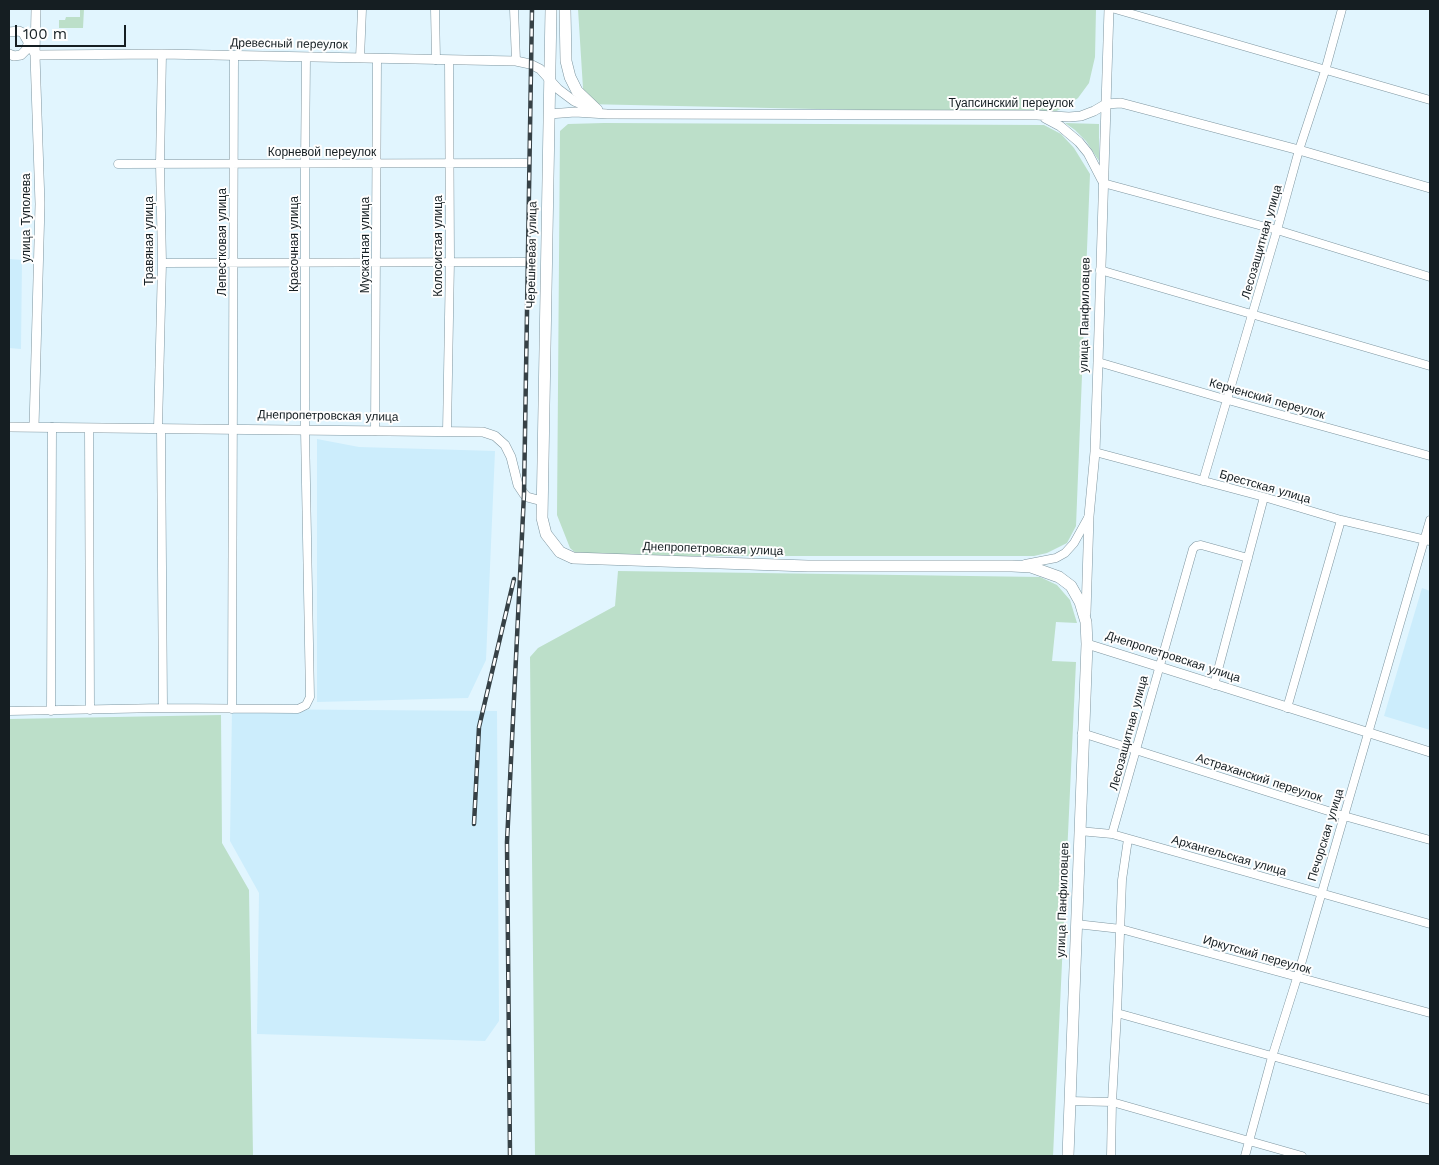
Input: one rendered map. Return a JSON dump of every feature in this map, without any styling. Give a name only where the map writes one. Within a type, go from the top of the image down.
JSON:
[{"type":"main road","name":"Черешневая улица","points":[[542,501],[551,9]]},
{"type":"main road","points":[[565,9],[566,61],[570,76],[577,91],[602,112]]},
{"type":"main road","name":"Днепропетровская улица","points":[[542,501],[542,518],[546,534],[560,552],[573,558],[808,566],[1031,567],[1059,577],[1070,586],[1080,602],[1086,622],[1087,644]]},
{"type":"main road","name":"улица Панфиловцев","points":[[1068,1156],[1082,734],[1087,644]]},
{"type":"street","name":"улица Туполева","points":[[34,427],[40,204],[35,55],[36,9]]},
{"type":"street","points":[[360,58],[362,9]]},
{"type":"street","points":[[435,9],[436,60]]},
{"type":"street","points":[[514,9],[516,61]]},
{"type":"street","name":"улица Панфиловцев","points":[[1086,622],[1089,516],[1095,452],[1109,9]]},
{"type":"street","points":[[1115,9],[1430,100]]},
{"type":"street","name":"Лесозащитная улица","points":[[1204,481],[1299,150],[1325,71],[1342,9]]},
{"type":"street","points":[[9,32],[19,31],[23,33],[35,55]]},
{"type":"street","points":[[9,54],[14,56],[21,55],[26,50],[28,44]]},
{"type":"street","name":"Древесный переулок","points":[[35,55],[162,54],[516,61],[530,64],[540,70],[549,80]]},
{"type":"street","name":"Травяная улица","points":[[162,54],[160,164],[162,263],[159,428],[163,708]]},
{"type":"street","name":"Лепестковая улица","points":[[232,709],[234,56]]},
{"type":"street","name":"Красочная улица","points":[[232,709],[298,709],[306,705],[310,697],[305,430],[306,57]]},
{"type":"street","name":"Мускатная улица","points":[[375,430],[377,59]]},
{"type":"street","name":"Колосистая улица","points":[[447,431],[450,261],[449,60]]},
{"type":"street","name":"Туапсинский переулок","points":[[549,80],[574,101],[602,112]]},
{"type":"street","name":"Туапсинский переулок","points":[[549,114],[602,112],[1037,115],[1054,117],[1081,116],[1106,104],[1121,103],[1299,150],[1430,188]]},
{"type":"street","points":[[1037,115],[1060,126],[1079,142],[1088,153],[1103,183],[1277,230],[1430,277]]},
{"type":"street","name":"Корневой переулок","points":[[118,164],[526,163]]},
{"type":"street","points":[[162,263],[525,262]]},
{"type":"street","points":[[1100,270],[1430,366]]},
{"type":"street","name":"Керченский переулок","points":[[1098,362],[1430,456]]},
{"type":"street","name":"Днепропетровская улица","points":[[9,427],[483,432],[495,436],[505,445],[511,457],[521,490],[527,497],[542,501]]},
{"type":"street","points":[[52,427],[52,711]]},
{"type":"street","points":[[89,428],[90,710]]},
{"type":"street","name":"Брестская улица","points":[[1095,452],[1264,497],[1341,520],[1427,540]]},
{"type":"street","points":[[1214,685],[1264,497]]},
{"type":"street","points":[[1012,566],[1056,558],[1065,553],[1074,543],[1089,516]]},
{"type":"street","points":[[1287,708],[1341,520]]},
{"type":"street","name":"Печорская улица","points":[[1245,1156],[1367,733],[1427,540],[1430,520]]},
{"type":"street","name":"Лесозащитная улица","points":[[1112,834],[1193,549],[1201,545],[1248,558]]},
{"type":"street","name":"Днепропетровская улица","points":[[1087,644],[1158,668],[1430,752]]},
{"type":"street","points":[[9,711],[163,708],[232,709]]},
{"type":"street","name":"Астраханский переулок","points":[[1082,734],[1344,816],[1430,840]]},
{"type":"street","name":"Архангельская улица","points":[[1079,831],[1112,834],[1430,924]]},
{"type":"street","points":[[1111,1156],[1122,880],[1128,839]]},
{"type":"street","name":"Иркутский переулок","points":[[1076,924],[1121,929],[1430,1013]]},
{"type":"street","points":[[1117,1013],[1430,1100]]},
{"type":"street","points":[[1070,1101],[1112,1102],[1302,1156]]},
{"type":"shaded area","points":[[9,259],[22,260],[21,349],[9,348]]},
{"type":"shaded area","points":[[317,439],[359,447],[495,451],[486,660],[468,698],[317,702]]},
{"type":"shaded area","points":[[1422,588],[1430,591],[1430,730],[1384,716]]},
{"type":"shaded area","points":[[232,709],[497,711],[499,1021],[485,1041],[257,1034],[259,893],[230,841]]},
{"type":"green space","points":[[80,9],[84,9],[83,28],[59,28],[59,20],[65,20],[66,17],[80,17]]},
{"type":"green space","points":[[578,9],[1096,9],[1095,57],[1089,83],[1078,98],[1050,114],[584,104]]},
{"type":"green space","points":[[1065,123],[1099,124],[1099,161],[1086,141]]},
{"type":"green space","points":[[568,124],[1044,125],[1061,134],[1074,148],[1090,174],[1076,526],[1067,543],[1047,553],[1034,556],[579,556],[570,548],[557,515],[560,131]]},
{"type":"green space","points":[[618,571],[1040,577],[1057,585],[1070,600],[1077,623],[1056,622],[1052,661],[1076,662],[1053,1156],[535,1156],[530,657],[538,648],[615,606]]},
{"type":"green space","points":[[221,715],[222,843],[249,890],[253,1156],[9,1156],[9,719]]},
{"type":"railway","points":[[510,1156],[507,842],[524,494],[532,9]]},
{"type":"railway","points":[[474,824],[479,727],[514,579]]}]
